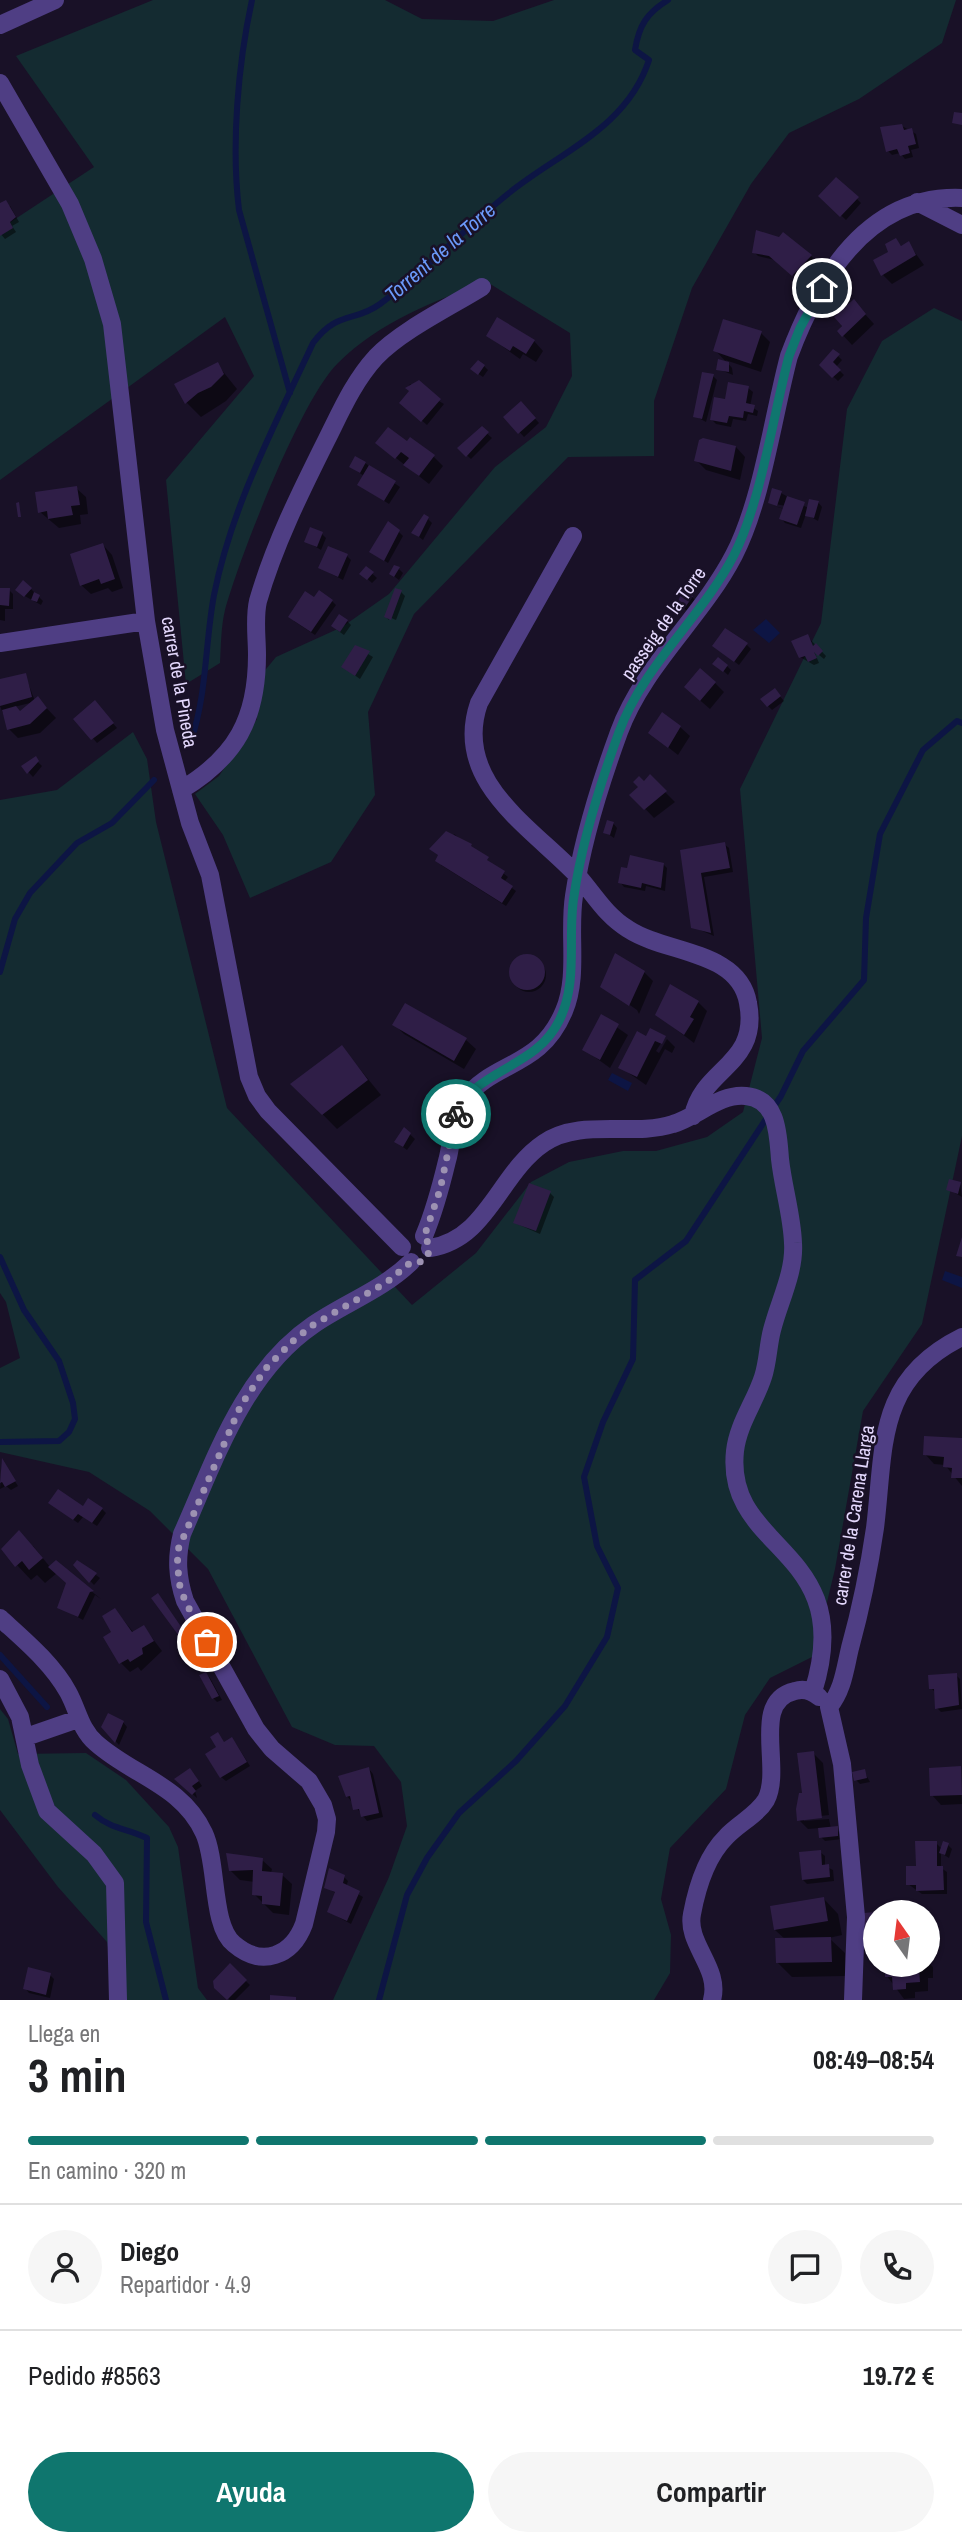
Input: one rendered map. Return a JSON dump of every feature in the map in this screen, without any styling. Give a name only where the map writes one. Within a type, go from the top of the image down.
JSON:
[{"type":"street","points":[[0,26],[55,0]]},
{"type":"street","name":"carrer de la Pineda","points":[[0,83],[70,204],[103,291],[118,360],[146,621],[165,730],[181,790],[210,875],[237,1023],[257,1096],[330,1178],[407,1254]]},
{"type":"street","name":"passeig de la Torre","points":[[427,1242],[455,1117],[461,1102],[473,1089],[538,1050],[548,1040],[565,1009],[571,976],[571,925],[577,876],[619,730],[649,678],[719,579],[743,536],[781,385],[800,328],[830,272],[859,237],[896,210],[917,202],[962,198]]},
{"type":"street","points":[[917,202],[962,225]]},
{"type":"street","points":[[181,790],[207,774],[232,749],[244,727],[254,703],[257,678],[258,603],[297,499],[359,377],[378,355],[482,286]]},
{"type":"street","points":[[573,536],[479,703],[472,730],[472,745],[482,775],[491,788],[538,841],[577,876],[600,906],[628,930],[728,969],[744,988],[750,1015],[747,1041],[737,1058],[696,1100],[693,1116]]},
{"type":"street","points":[[0,643],[146,621]]},
{"type":"street","points":[[0,1618],[57,1677],[68,1693],[78,1718],[98,1745],[171,1791],[193,1812],[210,1848],[221,1922],[231,1942],[250,1954],[262,1957],[274,1957],[293,1946],[304,1924],[327,1819],[318,1793],[300,1772],[264,1740],[185,1601],[179,1583],[177,1552],[241,1405],[267,1367],[313,1325],[387,1282],[407,1254],[410,1236],[427,1242],[462,1238],[519,1167],[544,1143],[578,1131],[647,1129],[693,1116],[731,1096],[749,1096],[767,1108],[778,1127],[793,1250],[772,1331],[764,1375],[740,1432],[735,1462],[738,1486],[750,1513],[804,1573],[820,1605],[824,1623],[823,1652],[813,1692]]},
{"type":"street","name":"carrer de la Carena Llarga","points":[[829,1707],[839,1695],[862,1607],[877,1506],[878,1465],[892,1406],[906,1383],[922,1367],[943,1348],[962,1337]]},
{"type":"street","points":[[0,1679],[14,1701],[26,1737],[30,1765],[47,1811],[94,1854],[115,1883],[118,2000]]},
{"type":"street","points":[[712,2000],[715,1989],[712,1973],[692,1927],[691,1915],[701,1878],[717,1847],[765,1802],[770,1790],[772,1772],[770,1717],[774,1703],[786,1693],[799,1689],[813,1692],[829,1707],[830,1725],[842,1764],[856,1917],[853,2000]]},
{"type":"street","points":[[26,1737],[78,1718]]},
{"type":"green space","points":[[153,0],[385,0],[422,19],[493,21],[554,0],[956,0],[942,43],[859,99],[789,133],[751,184],[692,288],[654,401],[654,456],[568,457],[414,614],[368,712],[375,795],[331,862],[250,898],[223,835],[195,794],[219,776],[257,719],[257,680],[276,657],[342,627],[389,594],[495,467],[546,427],[572,376],[570,333],[487,282],[408,314],[371,336],[338,363],[307,409],[258,518],[225,610],[220,663],[186,684],[166,480],[254,376],[225,317],[0,480],[0,229],[94,167],[16,56]]},
{"type":"green space","points":[[934,308],[962,321],[962,1136],[922,1324],[863,1411],[835,1569],[814,1656],[770,1678],[745,1715],[726,1789],[670,1848],[661,1899],[671,1935],[670,1973],[654,2000],[333,2000],[389,1877],[407,1826],[401,1782],[374,1746],[335,1745],[292,1727],[208,1569],[150,1511],[89,1472],[0,1452],[0,1368],[20,1358],[6,1302],[0,1293],[0,800],[57,790],[133,732],[147,759],[156,822],[227,1108],[412,1305],[476,1253],[531,1182],[569,1162],[623,1151],[656,1151],[707,1137],[743,1112],[762,1038],[740,789],[821,623],[847,409],[882,341]]},
{"type":"green space","points":[[0,1709],[8,1719],[18,1754],[86,1753],[126,1780],[169,1827],[178,1847],[198,1988],[207,2000],[117,2000],[107,1942],[58,1887],[0,1810]]},
{"type":"shaded area","points":[[766,619],[780,633],[769,643],[753,630]]},
{"type":"shaded area","points":[[612,1073],[632,1083],[628,1091],[608,1080]]},
{"type":"shaded area","points":[[945,1271],[962,1277],[962,1288],[942,1280]]},
{"type":"building","points":[[954,112],[962,113],[962,125],[952,123]]},
{"type":"building","points":[[902,124],[904,130],[912,128],[916,144],[908,146],[910,153],[900,156],[897,149],[886,152],[880,127]]},
{"type":"building","points":[[836,177],[859,197],[840,217],[818,196]]},
{"type":"building","points":[[6,200],[16,217],[10,222],[13,228],[0,236],[0,203]]},
{"type":"building","points":[[756,230],[779,237],[783,232],[812,255],[792,276],[769,256],[752,253]]},
{"type":"building","points":[[896,238],[901,246],[909,241],[916,255],[881,276],[873,260],[888,252],[885,244]]},
{"type":"building","points":[[854,299],[866,314],[842,337],[837,331],[842,326],[834,317]]},
{"type":"building","points":[[497,317],[535,340],[526,354],[513,346],[510,351],[486,336]]},
{"type":"building","points":[[723,319],[762,331],[751,364],[713,351]]},
{"type":"building","points":[[833,349],[840,354],[833,362],[841,370],[832,378],[819,365]]},
{"type":"building","points":[[718,359],[729,362],[729,372],[716,370]]},
{"type":"building","points":[[478,360],[485,365],[478,375],[470,369]]},
{"type":"building","points":[[218,362],[224,374],[211,387],[185,404],[174,384]]},
{"type":"building","points":[[702,372],[714,374],[702,419],[693,417]]},
{"type":"building","points":[[419,380],[441,399],[421,422],[399,403],[409,391],[405,388]]},
{"type":"building","points":[[728,382],[749,386],[746,403],[755,405],[753,413],[744,411],[743,418],[729,416],[727,423],[710,420],[714,397],[725,399]]},
{"type":"building","points":[[521,401],[536,418],[518,434],[503,417]]},
{"type":"building","points":[[482,426],[489,432],[466,457],[457,448]]},
{"type":"building","points":[[388,427],[407,441],[410,437],[435,455],[419,476],[403,465],[409,458],[401,452],[395,459],[375,443]]},
{"type":"building","points":[[703,438],[736,446],[731,471],[694,461],[699,440]]},
{"type":"building","points":[[355,456],[366,462],[360,473],[349,467]]},
{"type":"building","points":[[369,465],[396,481],[384,501],[357,485]]},
{"type":"building","points":[[77,486],[80,505],[71,506],[73,515],[48,519],[47,511],[38,513],[35,492]]},
{"type":"building","points":[[772,488],[782,491],[777,506],[768,503]]},
{"type":"building","points":[[787,496],[805,502],[797,525],[779,519]]},
{"type":"building","points":[[809,499],[819,501],[814,518],[805,516]]},
{"type":"building","points":[[19,502],[21,517],[18,517],[16,503]]},
{"type":"building","points":[[424,514],[429,517],[419,537],[411,533]]},
{"type":"building","points":[[388,521],[400,530],[384,561],[369,552]]},
{"type":"building","points":[[310,527],[323,532],[317,547],[304,542]]},
{"type":"building","points":[[103,543],[115,579],[101,584],[99,579],[80,586],[70,554]]},
{"type":"building","points":[[328,546],[348,554],[338,577],[318,568]]},
{"type":"building","points":[[394,565],[400,567],[394,577],[389,574]]},
{"type":"building","points":[[366,566],[374,572],[367,580],[359,574]]},
{"type":"building","points":[[23,580],[32,588],[24,597],[15,590]]},
{"type":"building","points":[[0,588],[10,588],[9,606],[0,605]]},
{"type":"building","points":[[395,588],[402,590],[391,620],[384,617]]},
{"type":"building","points":[[683,589],[693,596],[684,609],[677,604]]},
{"type":"building","points":[[319,590],[333,600],[311,632],[288,617],[305,591],[314,597]]},
{"type":"building","points":[[34,592],[40,595],[37,602],[31,600]]},
{"type":"building","points":[[339,614],[348,620],[340,632],[331,626]]},
{"type":"building","points":[[725,628],[748,643],[734,662],[712,646]]},
{"type":"building","points":[[808,634],[813,646],[816,643],[823,651],[818,656],[814,652],[817,658],[808,662],[805,656],[799,658],[791,641]]},
{"type":"building","points":[[355,645],[370,651],[355,676],[341,667]]},
{"type":"building","points":[[718,657],[728,665],[723,672],[712,664]]},
{"type":"building","points":[[700,668],[716,682],[700,701],[684,687]]},
{"type":"building","points":[[26,673],[32,697],[0,706],[0,679]]},
{"type":"building","points":[[775,688],[781,696],[767,707],[760,699]]},
{"type":"building","points":[[38,696],[47,708],[30,724],[7,730],[2,710],[16,706],[20,711]]},
{"type":"building","points":[[95,700],[114,723],[91,740],[73,719]]},
{"type":"building","points":[[662,712],[681,726],[668,748],[648,733]]},
{"type":"building","points":[[36,756],[39,761],[27,774],[21,766]]},
{"type":"building","points":[[650,774],[667,791],[644,810],[629,795],[638,787],[633,782],[639,776],[644,781]]},
{"type":"building","points":[[607,820],[614,822],[610,835],[603,833]]},
{"type":"building","points":[[446,831],[472,844],[471,846],[489,857],[487,860],[505,871],[501,878],[513,886],[502,903],[435,861],[438,855],[429,849]]},
{"type":"building","points":[[725,842],[730,868],[701,873],[711,933],[691,928],[680,850]]},
{"type":"building","points":[[630,855],[664,863],[661,888],[642,883],[641,888],[618,883],[621,867],[627,868]]},
{"type":"building","points":[[615,953],[645,971],[629,1006],[600,987]]},
{"type":"building","points":[[527,954],[540,959],[545,972],[540,985],[527,990],[514,985],[509,972],[514,959]]},
{"type":"building","points":[[670,984],[699,1001],[690,1017],[694,1019],[684,1035],[655,1015]]},
{"type":"building","points":[[405,1003],[467,1038],[454,1061],[392,1025]]},
{"type":"building","points":[[601,1014],[619,1024],[600,1060],[582,1050]]},
{"type":"building","points":[[650,1028],[666,1036],[662,1044],[655,1041],[637,1077],[618,1068],[637,1031],[646,1036]]},
{"type":"building","points":[[342,1045],[368,1080],[322,1115],[290,1084]]},
{"type":"building","points":[[404,1127],[411,1133],[403,1147],[394,1142]]},
{"type":"building","points":[[949,1179],[961,1182],[958,1194],[946,1190]]},
{"type":"building","points":[[529,1183],[551,1191],[536,1231],[513,1223]]},
{"type":"building","points":[[962,1237],[962,1257],[956,1256]]},
{"type":"building","points":[[924,1436],[962,1438],[962,1478],[951,1478],[952,1468],[943,1467],[944,1457],[923,1455]]},
{"type":"building","points":[[2,1458],[16,1481],[5,1487],[0,1483]]},
{"type":"building","points":[[58,1489],[83,1506],[88,1498],[103,1508],[92,1523],[78,1514],[73,1520],[48,1503]]},
{"type":"building","points":[[19,1530],[43,1558],[29,1570],[22,1561],[15,1567],[1,1549]]},
{"type":"building","points":[[56,1560],[94,1591],[90,1592],[78,1617],[57,1608],[66,1583],[48,1567]]},
{"type":"building","points":[[77,1560],[97,1573],[89,1583],[73,1565]]},
{"type":"building","points":[[158,1593],[184,1631],[179,1636],[151,1598]]},
{"type":"building","points":[[115,1608],[132,1632],[144,1625],[154,1641],[142,1648],[143,1654],[130,1662],[128,1659],[119,1664],[103,1637],[111,1632],[102,1616]]},
{"type":"building","points":[[206,1672],[219,1696],[212,1699],[199,1675]]},
{"type":"building","points":[[957,1673],[959,1705],[935,1709],[934,1689],[929,1689],[928,1675]]},
{"type":"building","points":[[108,1713],[124,1721],[115,1743],[101,1727]]},
{"type":"building","points":[[218,1732],[224,1742],[232,1737],[247,1762],[220,1778],[205,1754],[216,1747],[210,1737]]},
{"type":"building","points":[[814,1751],[822,1818],[797,1821],[796,1809],[799,1793],[802,1793],[797,1753]]},
{"type":"building","points":[[961,1766],[962,1795],[930,1796],[929,1768]]},
{"type":"building","points":[[369,1767],[379,1813],[361,1817],[359,1809],[353,1810],[350,1796],[346,1797],[338,1776]]},
{"type":"building","points":[[190,1768],[199,1781],[192,1786],[196,1791],[192,1795],[174,1779]]},
{"type":"building","points":[[865,1769],[867,1778],[854,1781],[852,1772]]},
{"type":"building","points":[[838,1826],[838,1836],[819,1838],[818,1828]]},
{"type":"building","points":[[915,1841],[937,1841],[937,1866],[943,1866],[944,1890],[916,1891],[916,1885],[906,1885],[906,1866],[916,1866]]},
{"type":"building","points":[[943,1841],[949,1843],[945,1855],[939,1853]]},
{"type":"building","points":[[821,1850],[822,1865],[829,1864],[830,1877],[802,1880],[799,1852]]},
{"type":"building","points":[[226,1853],[263,1858],[262,1871],[283,1873],[280,1906],[262,1904],[262,1896],[252,1895],[253,1870],[229,1871]]},
{"type":"building","points":[[329,1868],[345,1875],[343,1883],[360,1891],[347,1921],[327,1912],[335,1892],[324,1888]]},
{"type":"building","points":[[824,1897],[828,1921],[774,1930],[770,1906]]},
{"type":"building","points":[[831,1937],[832,1962],[776,1963],[775,1938]]},
{"type":"building","points":[[230,1963],[247,1980],[227,2000],[214,1988],[213,1981]]},
{"type":"building","points":[[28,1967],[51,1973],[46,1995],[23,1989]]},
{"type":"building","points":[[892,1978],[920,1978],[920,1982],[906,1983],[906,1989],[893,1990]]},
{"type":"building","points":[[270,1995],[296,1997],[296,2000],[270,2000]]},
{"type":"waterway","points":[[252,0],[237,105],[239,210],[290,393]]},
{"type":"waterway","name":"Torrent de la Torre","points":[[191,741],[203,687],[214,595],[232,529],[256,466],[313,343],[338,321],[371,310],[380,304],[509,193],[590,137],[608,121],[625,104],[639,84],[649,60],[635,50],[639,33],[649,15],[668,0]]},
{"type":"waterway","points":[[379,2000],[407,1895],[427,1858],[459,1813],[516,1761],[565,1706],[607,1637],[618,1588],[597,1546],[584,1477],[603,1422],[633,1359],[635,1280],[686,1241],[781,1096],[803,1051],[864,980],[866,918],[880,834],[923,750],[957,721],[962,723]]},
{"type":"waterway","name":"Torrent de la Torre","points":[[0,972],[15,919],[30,893],[77,843],[112,823],[154,780]]},
{"type":"waterway","name":"Torrent de la Torre","points":[[0,1257],[24,1310],[59,1361],[73,1403],[75,1419],[69,1432],[59,1441],[0,1442]]},
{"type":"waterway","name":"Torrent de la Torre","points":[[0,1655],[47,1707]]},
{"type":"waterway","name":"Torrent de la Torre","points":[[95,1815],[108,1824],[147,1838],[146,1922],[166,2000]]},
{"type":"way so far","points":[[207,1642],[185,1601],[179,1583],[177,1552],[191,1514],[241,1405],[267,1367],[294,1340],[337,1310],[387,1282],[411,1262],[420,1262],[428,1257],[430,1248],[424,1237],[440,1190],[456,1114]]},
{"type":"route","points":[[456,1114],[461,1102],[473,1089],[538,1050],[548,1040],[565,1009],[571,976],[571,925],[577,876],[619,730],[649,678],[719,579],[743,536],[789,356],[800,328],[822,288]]}]
